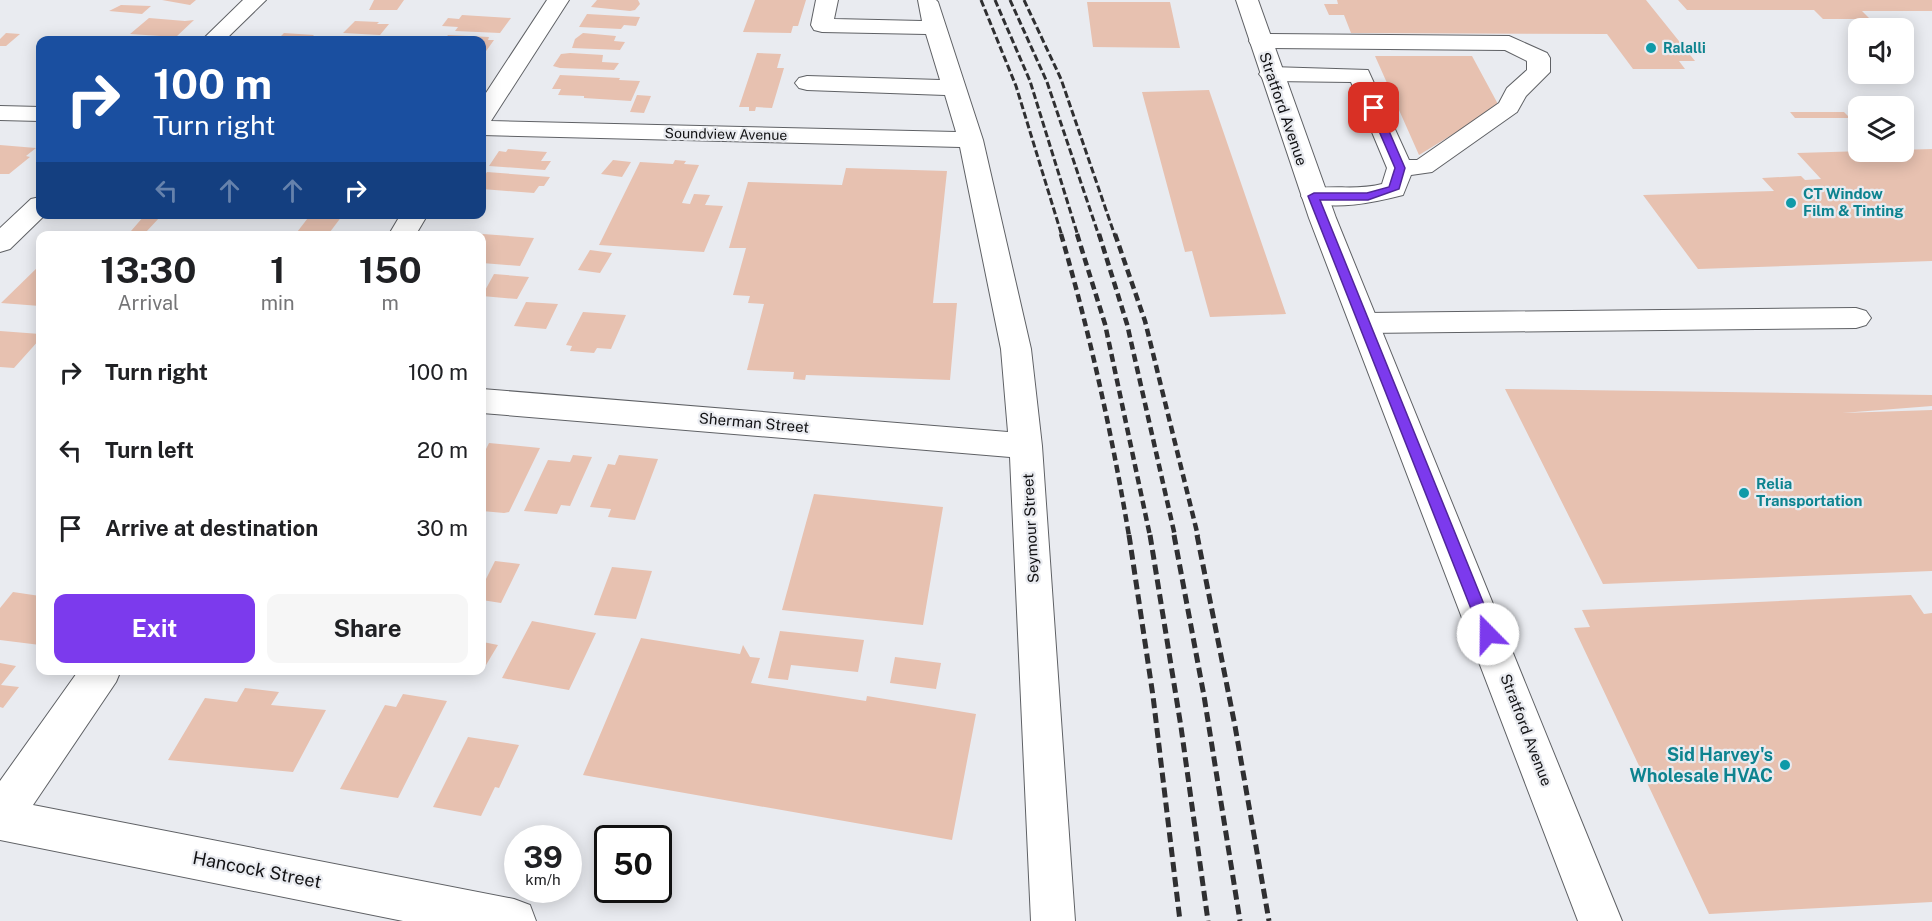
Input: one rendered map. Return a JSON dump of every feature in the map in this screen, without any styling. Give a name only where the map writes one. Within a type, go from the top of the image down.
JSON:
[{"type":"street","points":[[217,36],[255,0]]},
{"type":"street","points":[[486,110],[558,0]]},
{"type":"street","points":[[827,0],[822,26],[934,28]]},
{"type":"street","name":"Stratford Avenue","points":[[1247,0],[1270,74],[1314,196],[1600,921]]},
{"type":"street","name":"Seymour Street","points":[[927,2],[971,140],[1016,349],[1026,446],[1053,921]]},
{"type":"street","points":[[1260,41],[1509,43],[1539,58],[1538,72],[1515,93],[1509,107],[1423,167],[1400,168]]},
{"type":"street","points":[[1270,74],[1360,75],[1400,168],[1394,189],[1368,196],[1314,196]]},
{"type":"street","points":[[807,83],[955,88]]},
{"type":"street","points":[[0,113],[36,114]]},
{"type":"street","name":"Soundview Avenue","points":[[486,128],[971,140]]},
{"type":"street","points":[[0,243],[36,209]]},
{"type":"street","points":[[1365,322],[1856,318]]},
{"type":"street","name":"Sherman Street","points":[[486,401],[1026,446]]},
{"type":"street","points":[[0,818],[99,675]]},
{"type":"street","name":"Hancock Street","points":[[0,818],[514,921]]},
{"type":"building","points":[[162,0],[196,0],[190,5]]},
{"type":"building","points":[[374,0],[404,0],[397,10],[369,10]]},
{"type":"building","points":[[597,0],[638,0],[640,4],[635,10],[630,11],[591,7]]},
{"type":"building","points":[[755,0],[806,0],[798,26],[793,26],[791,33],[743,32]]},
{"type":"building","name":"Ralalli","points":[[1337,0],[1646,0],[1695,61],[1679,61],[1685,69],[1633,69],[1607,34],[1351,33],[1344,15],[1329,15],[1324,4],[1338,4]]},
{"type":"building","points":[[1678,0],[1932,0],[1932,11],[1862,11],[1869,18],[1848,19],[1823,19],[1814,10],[1687,10]]},
{"type":"building","points":[[1087,2],[1170,2],[1180,48],[1093,47]]},
{"type":"building","points":[[121,5],[151,6],[142,14],[109,11]]},
{"type":"building","points":[[587,14],[640,17],[636,26],[624,25],[621,29],[579,27]]},
{"type":"building","points":[[462,15],[511,18],[500,33],[455,31],[458,27],[442,26],[448,18],[459,19]]},
{"type":"building","points":[[149,18],[194,20],[177,36],[130,34]]},
{"type":"building","points":[[355,21],[389,24],[380,35],[343,33]]},
{"type":"building","points":[[6,33],[20,34],[6,46],[0,46],[0,39]]},
{"type":"building","points":[[284,33],[314,35],[313,36],[281,36]]},
{"type":"building","points":[[583,33],[616,36],[614,41],[625,42],[620,50],[572,48],[575,39]]},
{"type":"building","points":[[486,37],[489,37],[488,40],[494,40],[486,51]]},
{"type":"building","points":[[757,53],[781,54],[777,68],[784,68],[772,108],[756,107],[755,111],[749,111],[749,107],[739,107]]},
{"type":"building","points":[[561,54],[603,55],[602,62],[619,63],[614,70],[553,66]]},
{"type":"building","points":[[1375,56],[1472,56],[1499,106],[1419,155]]},
{"type":"building","points":[[560,75],[640,81],[631,101],[584,98],[584,96],[558,95],[561,89],[552,89]]},
{"type":"building","points":[[1209,90],[1286,314],[1210,317],[1192,251],[1185,252],[1142,92]]},
{"type":"building","points":[[637,95],[651,96],[644,113],[630,112]]},
{"type":"building","points":[[1790,112],[1844,112],[1848,116],[1848,118],[1795,118]]},
{"type":"building","points":[[0,145],[36,148],[26,156],[30,157],[9,174],[0,174]]},
{"type":"building","points":[[508,149],[547,152],[541,161],[551,161],[545,170],[489,166],[499,151],[506,152]]},
{"type":"building","name":"CT Window Film & Tinting","points":[[1932,149],[1932,261],[1698,269],[1643,195],[1774,191],[1762,178],[1801,176],[1805,180],[1821,179],[1797,153],[1848,151],[1848,162],[1914,162],[1914,150]]},
{"type":"building","points":[[613,160],[631,162],[622,177],[601,174]]},
{"type":"building","points":[[675,160],[686,161],[684,164],[699,165],[682,203],[690,204],[694,194],[710,195],[705,205],[723,206],[704,252],[599,245],[640,162],[673,164]]},
{"type":"building","points":[[846,168],[947,171],[933,303],[957,303],[950,380],[806,375],[805,380],[793,379],[794,372],[747,370],[764,304],[748,303],[750,296],[733,295],[746,248],[729,248],[748,182],[842,185]]},
{"type":"building","points":[[486,173],[550,177],[544,186],[539,186],[534,193],[486,189]]},
{"type":"building","points":[[141,219],[158,219],[147,231],[131,231]]},
{"type":"building","points":[[307,219],[340,219],[331,231],[298,231]]},
{"type":"building","points":[[486,234],[534,238],[520,266],[486,263]]},
{"type":"building","points":[[590,250],[612,253],[600,273],[578,270]]},
{"type":"building","points":[[36,269],[36,306],[1,303]]},
{"type":"building","points":[[494,274],[529,277],[517,299],[486,296],[486,289]]},
{"type":"building","points":[[526,302],[558,304],[546,329],[514,326]]},
{"type":"building","points":[[583,312],[626,315],[611,349],[597,348],[594,353],[570,351],[572,346],[566,345]]},
{"type":"building","points":[[0,331],[36,334],[36,343],[14,368],[0,367]]},
{"type":"building","name":"Relia Transportation","points":[[1505,389],[1932,395],[1932,406],[1842,413],[1932,410],[1932,571],[1603,584]]},
{"type":"building","points":[[489,443],[540,448],[509,512],[486,511],[486,449]]},
{"type":"building","points":[[573,455],[592,457],[570,506],[561,505],[557,514],[524,511],[548,460],[570,462]]},
{"type":"building","points":[[619,455],[658,459],[635,520],[608,517],[611,509],[590,507],[608,464],[615,465]]},
{"type":"building","points":[[814,494],[943,507],[923,625],[782,610]]},
{"type":"building","points":[[495,561],[520,564],[501,603],[486,601],[486,579]]},
{"type":"building","points":[[612,567],[652,571],[636,619],[594,615]]},
{"type":"building","points":[[13,592],[36,595],[36,644],[0,640],[0,608]]},
{"type":"building","name":"Sid Harvey's Wholesale HVAC","points":[[1911,595],[1924,614],[1932,613],[1932,902],[1709,914],[1574,628],[1590,627],[1582,610]]},
{"type":"building","points":[[532,621],[596,633],[569,690],[502,678]]},
{"type":"building","points":[[780,631],[864,640],[858,672],[791,665],[788,680],[768,678]]},
{"type":"building","points":[[641,638],[740,654],[743,645],[750,657],[760,658],[751,683],[866,701],[867,696],[976,714],[952,840],[583,775]]},
{"type":"building","points":[[486,643],[498,645],[486,665]]},
{"type":"building","points":[[895,657],[941,663],[936,689],[890,683]]},
{"type":"building","points":[[0,663],[16,666],[1,685],[19,687],[3,708],[0,707]]},
{"type":"building","points":[[245,688],[279,692],[271,705],[326,710],[293,772],[168,760],[205,698],[237,702]]},
{"type":"building","points":[[403,694],[447,701],[398,798],[340,789],[385,705],[396,707]]},
{"type":"building","points":[[468,737],[519,745],[499,788],[495,787],[481,816],[433,807]]},
{"type":"railway","points":[[981,0],[1016,86],[1062,236]]},
{"type":"railway","points":[[995,0],[1030,81],[1078,236]]},
{"type":"railway","points":[[1010,0],[1047,82],[1099,236]]},
{"type":"railway","points":[[1024,0],[1061,79],[1115,236]]},
{"type":"railway","points":[[1061,234],[1100,384],[1129,536]]},
{"type":"railway","points":[[1077,234],[1105,324],[1150,536]]},
{"type":"railway","points":[[1099,234],[1127,324],[1175,536]]},
{"type":"railway","points":[[1115,234],[1145,321],[1198,536]]},
{"type":"railway","points":[[1129,535],[1153,696],[1180,921]]},
{"type":"railway","points":[[1150,535],[1181,727],[1208,921]]},
{"type":"railway","points":[[1174,535],[1204,696],[1240,921]]},
{"type":"railway","points":[[1197,535],[1235,726],[1269,921]]},
{"type":"place","name":"Ralalli","points":[[1651,48]]},
{"type":"place","name":"CT Window Film & Tinting","points":[[1791,203]]},
{"type":"place","name":"Relia Transportation","points":[[1744,493]]},
{"type":"place","name":"Sid Harvey's Wholesale HVAC","points":[[1785,765]]},
{"type":"route","points":[[1374,108],[1400,168],[1394,189],[1368,196],[1314,196],[1488,634]]}]
